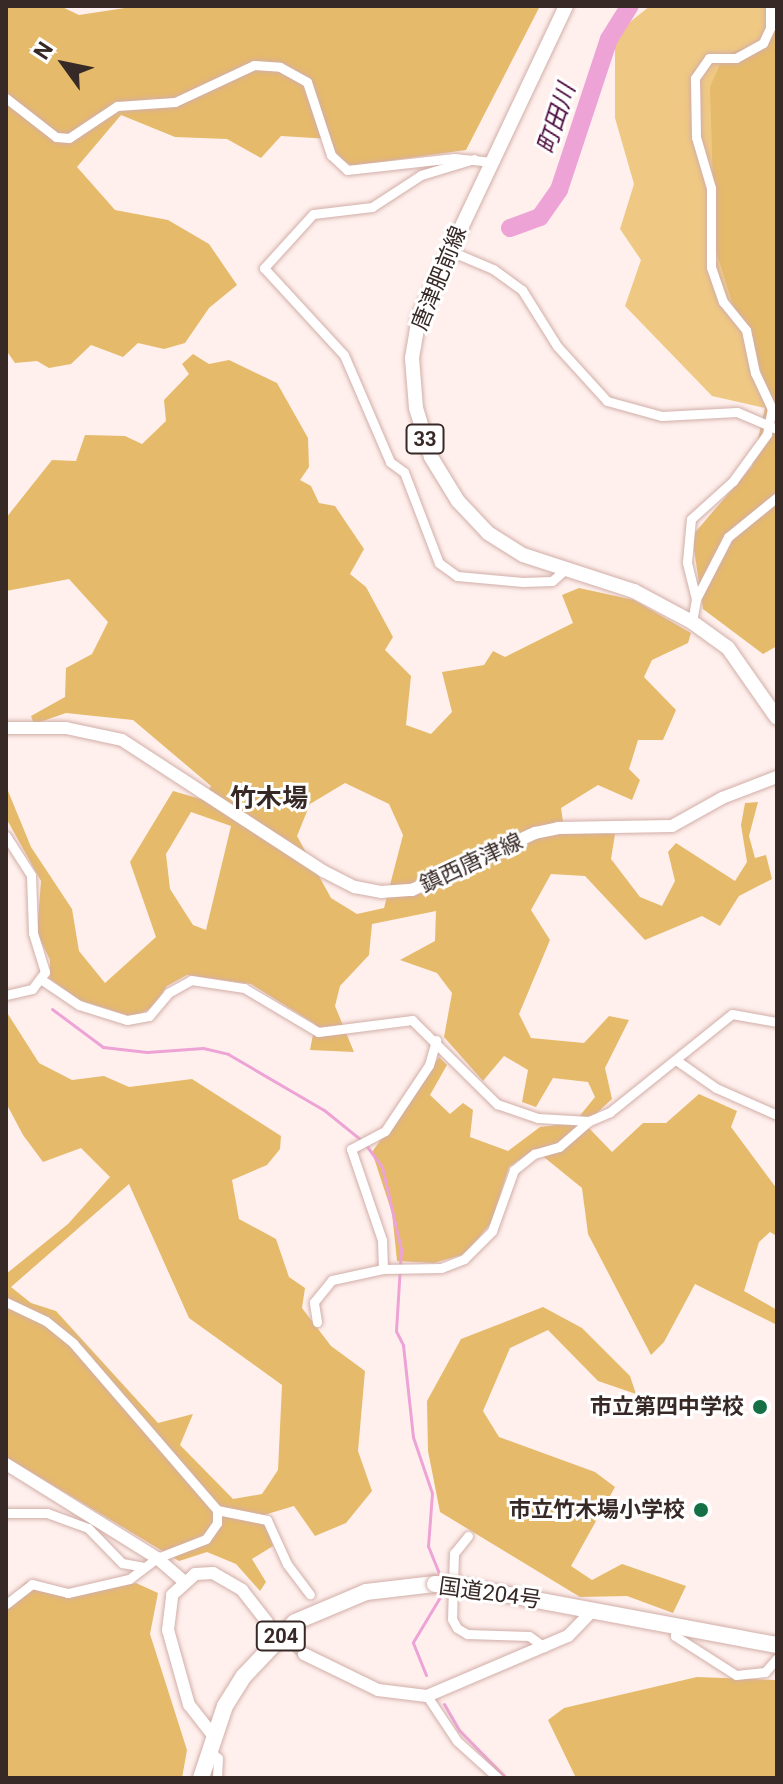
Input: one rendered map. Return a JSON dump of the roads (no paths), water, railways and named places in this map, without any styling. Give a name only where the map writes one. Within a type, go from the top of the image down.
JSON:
[{"type":"highway","name":"国道204号","points":[[201,1778],[210,1741],[244,1676],[295,1622],[366,1592],[435,1584],[456,1585],[777,1645]]},
{"type":"main road","name":"唐津肥前線","points":[[566,6],[448,250],[419,317],[412,358],[416,408],[431,457],[458,501],[488,533],[523,555],[634,591],[692,622],[728,648],[777,718]]},
{"type":"main road","name":"鎮西唐津線","points":[[6,728],[66,728],[122,740],[323,871],[355,887],[381,892],[412,890],[535,833],[558,828],[672,826],[722,798],[777,777]]},
{"type":"main road","points":[[6,1464],[157,1558],[183,1581]]},
{"type":"main road","points":[[210,1741],[189,1705],[166,1612],[183,1581],[204,1573],[227,1578],[267,1622]]},
{"type":"main road","points":[[304,1654],[378,1690],[427,1696],[544,1647],[584,1625],[592,1611]]},
{"type":"street","points":[[696,599],[687,562],[691,519],[733,481],[774,426],[772,409],[755,373],[749,339],[723,302],[711,267],[711,188],[696,137],[695,78],[709,58],[736,58],[763,43],[770,28],[770,6]]},
{"type":"street","points":[[6,98],[56,137],[69,138],[117,106],[175,102],[254,65],[280,67],[307,82],[331,155],[347,170],[474,159],[490,162]]},
{"type":"street","points":[[474,159],[421,175],[372,207],[313,214],[264,268],[344,355],[390,462],[404,472],[439,563],[457,576],[523,582],[552,581],[566,569]]},
{"type":"street","points":[[448,250],[493,269],[522,290],[557,346],[607,401],[662,416],[737,412],[774,426]]},
{"type":"street","points":[[692,622],[696,599],[728,537],[777,497]]},
{"type":"street","points":[[6,836],[31,875],[33,933],[45,961],[42,980],[32,989],[6,995]]},
{"type":"street","points":[[42,980],[79,1005],[127,1020],[149,1016],[178,984],[191,980],[244,988],[318,1032],[412,1020],[436,1040],[497,1104],[523,1116],[589,1121]]},
{"type":"street","points":[[317,1322],[314,1302],[332,1280],[387,1269],[441,1268],[464,1259],[492,1231],[514,1170],[534,1154],[559,1147],[589,1121],[610,1112],[732,1014],[777,1022]]},
{"type":"street","points":[[387,1269],[382,1240],[367,1205],[359,1146],[385,1131],[429,1065],[436,1040]]},
{"type":"street","points":[[676,1060],[716,1088],[777,1115]]},
{"type":"street","points":[[6,1302],[46,1321],[73,1343],[217,1510],[267,1520],[287,1564],[310,1594]]},
{"type":"street","points":[[6,1604],[32,1584],[68,1593],[129,1579],[157,1558],[206,1539],[217,1523],[217,1510]]},
{"type":"street","points":[[6,1513],[47,1513],[88,1528],[122,1563],[144,1567]]},
{"type":"street","points":[[468,1536],[454,1553],[452,1619],[457,1628],[467,1634],[529,1636],[544,1647]]},
{"type":"street","points":[[676,1625],[675,1636],[736,1675],[765,1672],[777,1658]]},
{"type":"street","points":[[427,1696],[457,1741],[498,1778]]},
{"type":"street","points":[[210,1741],[218,1758],[217,1778]]},
{"type":"waterway","name":"町田川","points":[[510,228],[540,217],[559,190],[609,39],[630,6]]},
{"type":"waterway","points":[[52,1009],[103,1047],[147,1052],[203,1048],[228,1054],[324,1110],[361,1140]]},
{"type":"waterway","points":[[366,1145],[382,1167],[401,1249],[396,1331],[403,1345],[413,1437],[432,1493],[428,1546],[442,1580]]},
{"type":"waterway","points":[[426,1675],[413,1642],[443,1592]]},
{"type":"waterway","points":[[444,1704],[459,1730],[506,1778]]},
{"type":"tunnel","points":[[267,1622],[304,1654]]},
{"type":"place","name":"市立第四中学校","points":[[760,1407]]},
{"type":"place","name":"市立竹木場小学校","points":[[701,1510]]},
{"type":"district","name":"竹木場","points":[[269,799]]}]
